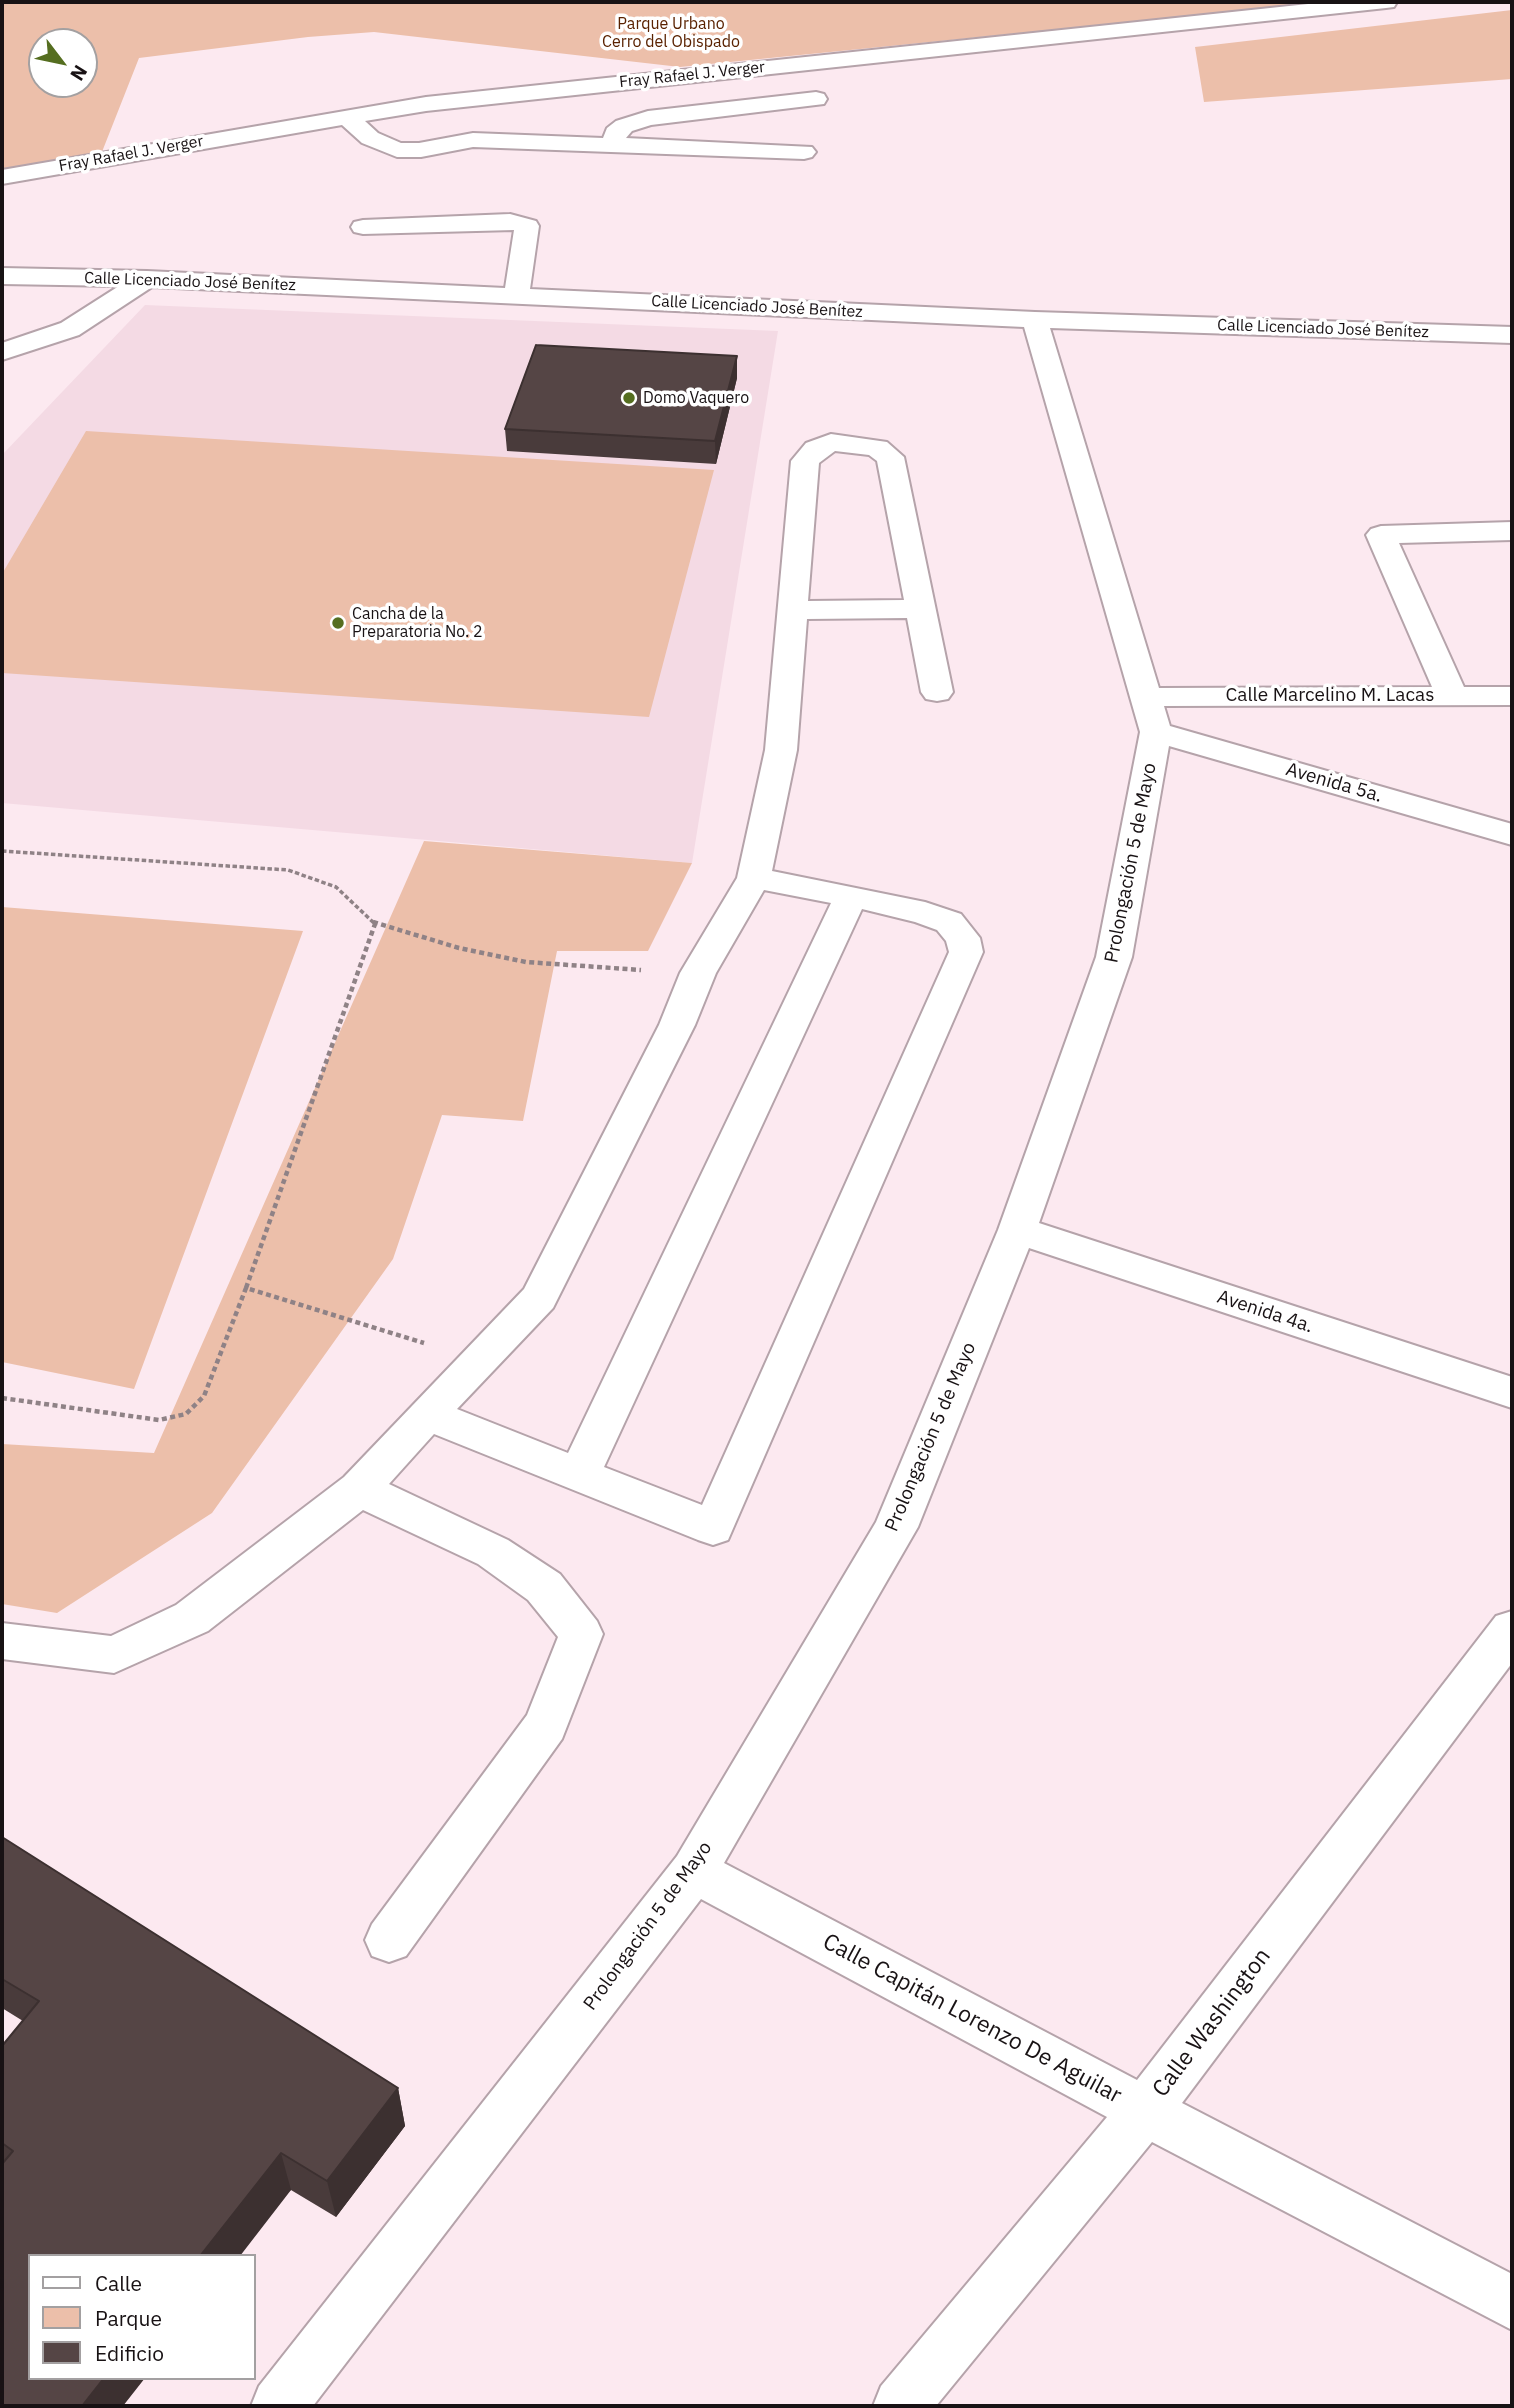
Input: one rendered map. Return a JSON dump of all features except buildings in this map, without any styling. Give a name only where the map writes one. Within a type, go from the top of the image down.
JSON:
[{"type":"street","name":"Fray Rafael J. Verger","points":[[2,177],[426,104],[1386,2]]},
{"type":"street","points":[[612,145],[615,133],[624,126],[648,118],[816,99]]},
{"type":"street","points":[[346,117],[370,138],[397,150],[421,150],[473,140],[804,152]]},
{"type":"street","points":[[363,227],[510,221],[527,226],[521,275],[515,296]]},
{"type":"street","name":"Calle Licenciado José Benítez","points":[[2,276],[147,279],[1035,320],[1512,335]]},
{"type":"street","points":[[2,352],[70,329],[147,279]]},
{"type":"street","name":"Prolongación 5 de Mayo","points":[[279,2406],[694,1871],[896,1527],[1017,1230],[1114,957],[1152,715],[1035,320]]},
{"type":"street","points":[[2,1641],[114,1655],[192,1618],[359,1489],[538,1298],[677,1025],[698,974],[754,878],[781,750],[805,461],[816,449],[831,442],[877,448],[890,457],[937,692]]},
{"type":"street","points":[[1452,696],[1381,535],[1512,531]]},
{"type":"street","points":[[793,610],[920,609]]},
{"type":"street","name":"Calle Marcelino M. Lacas","points":[[1152,715],[1452,696],[1512,696]]},
{"type":"street","name":"Avenida 5a.","points":[[1152,715],[1512,835]]},
{"type":"street","points":[[427,1414],[713,1528],[966,952],[962,937],[949,922],[925,913],[754,878]]},
{"type":"street","points":[[579,1475],[851,896]]},
{"type":"street","name":"Avenida 4a.","points":[[1017,1230],[1512,1393]]},
{"type":"street","points":[[359,1489],[493,1552],[544,1587],[581,1634],[546,1725],[389,1940]]},
{"type":"street","name":"Calle Washington","points":[[901,2406],[1145,2111],[1512,1629]]},
{"type":"street","name":"Calle Capitán Lorenzo De Aguilar","points":[[694,1871],[1512,2303]]},
{"type":"path","points":[[2,851],[288,870],[336,887],[375,924],[459,948],[526,962],[698,974]]},
{"type":"path","points":[[2,1398],[159,1420],[186,1415],[204,1396],[246,1289],[375,924]]},
{"type":"path","points":[[246,1289],[480,1360]]},
{"type":"shaded area","points":[[145,305],[778,331],[692,863],[2,803],[2,455]]},
{"type":"green space","name":"Parque Urbano Cerro del Obispado","points":[[2,2],[1331,2],[680,67],[374,32],[308,37],[139,58],[98,162],[2,176]]},
{"type":"green space","points":[[1512,10],[1512,79],[1204,102],[1195,47]]},
{"type":"green space","name":"Cancha de la Preparatoria No. 2","points":[[86,431],[714,470],[649,717],[2,673],[2,574]]},
{"type":"green space","points":[[424,841],[692,863],[648,951],[557,951],[523,1121],[442,1115],[393,1259],[212,1513],[57,1613],[2,1604],[2,1444],[154,1453]]},
{"type":"green space","points":[[2,907],[303,931],[134,1389],[2,1362]]},
{"type":"place","name":"Domo Vaquero","points":[[629,398]]},
{"type":"place","name":"Cancha de la Preparatoria No. 2","points":[[338,623]]}]
